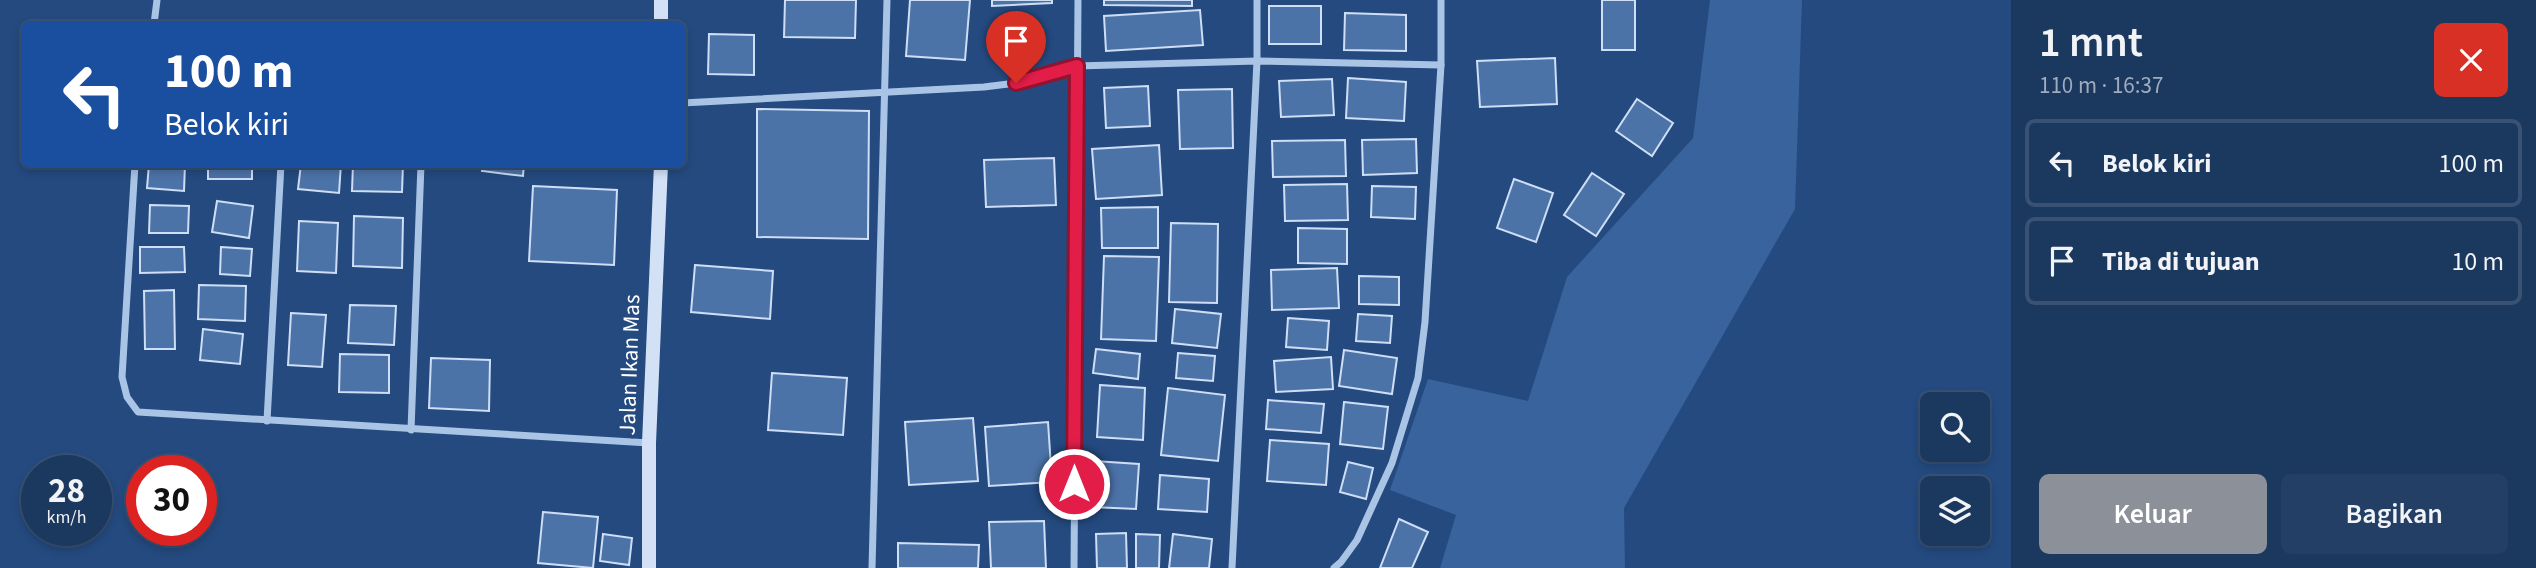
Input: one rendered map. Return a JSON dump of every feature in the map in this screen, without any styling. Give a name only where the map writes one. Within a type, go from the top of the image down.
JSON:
[{"type":"street","points":[[155,21],[157,0]]},
{"type":"street","points":[[661,0],[661,21]]},
{"type":"street","points":[[872,568],[887,0]]},
{"type":"street","points":[[1074,568],[1078,0]]},
{"type":"street","points":[[1232,568],[1257,61],[1257,0]]},
{"type":"street","points":[[1334,568],[1357,540],[1392,463],[1418,378],[1425,322],[1441,65],[1441,0]]},
{"type":"street","points":[[686,103],[984,87],[1016,83],[1077,66],[1257,61],[1441,65]]},
{"type":"street","points":[[135,168],[122,377],[127,397],[138,412],[649,443]]},
{"type":"street","points":[[267,421],[281,168]]},
{"type":"street","points":[[411,430],[421,168]]},
{"type":"street","name":"Jalan Ikan Mas","points":[[649,568],[649,443],[661,168]]},
{"type":"shaded area","points":[[1710,0],[1802,0],[1795,209],[1624,508],[1625,568],[1440,568],[1456,515],[1390,490],[1428,379],[1528,401],[1567,277],[1693,138]]},
{"type":"building","points":[[785,0],[856,0],[855,38],[784,37]]},
{"type":"building","points":[[910,0],[970,0],[965,60],[906,56]]},
{"type":"building","points":[[992,0],[1052,0],[1052,3],[992,6]]},
{"type":"building","points":[[1104,0],[1192,0],[1192,6],[1104,5]]},
{"type":"building","points":[[1602,0],[1635,0],[1635,50],[1602,50]]},
{"type":"building","points":[[1269,6],[1321,6],[1321,44],[1269,44]]},
{"type":"building","points":[[1200,10],[1203,45],[1106,51],[1104,16]]},
{"type":"building","points":[[1345,13],[1406,15],[1406,51],[1344,50]]},
{"type":"building","points":[[709,34],[754,35],[754,75],[708,74]]},
{"type":"building","points":[[1555,58],[1557,104],[1480,107],[1477,61]]},
{"type":"building","points":[[1348,78],[1406,82],[1404,121],[1346,118]]},
{"type":"building","points":[[1332,79],[1334,115],[1281,117],[1279,81]]},
{"type":"building","points":[[1148,86],[1150,126],[1106,128],[1104,88]]},
{"type":"building","points":[[1232,89],[1233,148],[1180,149],[1178,90]]},
{"type":"building","points":[[1637,99],[1673,123],[1652,156],[1616,131]]},
{"type":"building","points":[[757,109],[869,111],[868,239],[757,237]]},
{"type":"building","points":[[1416,139],[1417,173],[1363,175],[1362,140]]},
{"type":"building","points":[[1345,140],[1346,176],[1273,177],[1272,141]]},
{"type":"building","points":[[1159,145],[1162,195],[1096,199],[1092,149]]},
{"type":"building","points":[[1054,158],[1056,205],[986,207],[984,160]]},
{"type":"building","points":[[149,168],[185,168],[184,191],[147,188]]},
{"type":"building","points":[[208,168],[252,168],[252,179],[208,179]]},
{"type":"building","points":[[301,168],[341,168],[339,193],[298,189]]},
{"type":"building","points":[[353,168],[403,168],[402,192],[352,191]]},
{"type":"building","points":[[482,168],[524,168],[523,176],[482,171]]},
{"type":"building","points":[[1592,173],[1624,194],[1596,236],[1564,215]]},
{"type":"building","points":[[1514,179],[1553,193],[1536,242],[1497,228]]},
{"type":"building","points":[[1347,184],[1348,220],[1285,221],[1284,185]]},
{"type":"building","points":[[533,186],[617,190],[614,265],[529,261]]},
{"type":"building","points":[[1372,186],[1416,187],[1415,219],[1371,217]]},
{"type":"building","points":[[217,201],[253,206],[249,238],[212,232]]},
{"type":"building","points":[[150,205],[189,206],[188,233],[149,233]]},
{"type":"building","points":[[1158,207],[1158,248],[1102,248],[1101,208]]},
{"type":"building","points":[[354,216],[403,218],[402,268],[353,266]]},
{"type":"building","points":[[299,221],[338,223],[336,273],[297,271]]},
{"type":"building","points":[[1171,223],[1218,224],[1217,303],[1169,302]]},
{"type":"building","points":[[1298,228],[1347,229],[1347,264],[1298,263]]},
{"type":"building","points":[[140,247],[184,247],[185,272],[140,273]]},
{"type":"building","points":[[221,247],[252,249],[250,276],[220,274]]},
{"type":"building","points":[[1104,256],[1159,257],[1156,341],[1101,339]]},
{"type":"building","points":[[695,265],[773,271],[770,319],[691,312]]},
{"type":"building","points":[[1337,268],[1339,308],[1272,310],[1271,270]]},
{"type":"building","points":[[1359,276],[1399,277],[1399,305],[1359,304]]},
{"type":"building","points":[[199,285],[246,286],[245,321],[198,319]]},
{"type":"building","points":[[174,290],[175,349],[145,349],[144,291]]},
{"type":"building","points":[[350,305],[396,306],[394,345],[348,343]]},
{"type":"building","points":[[1175,309],[1221,314],[1217,348],[1172,343]]},
{"type":"building","points":[[291,313],[326,315],[322,367],[288,365]]},
{"type":"building","points":[[1358,314],[1392,316],[1390,343],[1356,341]]},
{"type":"building","points":[[1288,318],[1329,321],[1327,350],[1286,347]]},
{"type":"building","points":[[203,329],[243,334],[240,364],[200,360]]},
{"type":"building","points":[[1096,349],[1140,354],[1138,379],[1093,373]]},
{"type":"building","points":[[1344,350],[1397,358],[1392,394],[1339,386]]},
{"type":"building","points":[[1178,353],[1215,356],[1213,381],[1176,378]]},
{"type":"building","points":[[340,354],[389,355],[389,393],[339,392]]},
{"type":"building","points":[[1331,357],[1333,389],[1276,392],[1274,361]]},
{"type":"building","points":[[431,358],[490,360],[489,411],[429,408]]},
{"type":"building","points":[[772,373],[847,378],[843,435],[768,430]]},
{"type":"building","points":[[1100,385],[1145,388],[1143,440],[1097,437]]},
{"type":"building","points":[[1168,388],[1225,395],[1218,461],[1161,455]]},
{"type":"building","points":[[1268,400],[1324,404],[1321,433],[1266,429]]},
{"type":"building","points":[[1344,402],[1388,407],[1383,449],[1340,444]]},
{"type":"building","points":[[973,418],[978,481],[909,485],[905,422]]},
{"type":"building","points":[[1048,422],[1052,482],[989,486],[985,427]]},
{"type":"building","points":[[1270,440],[1329,444],[1326,485],[1267,481]]},
{"type":"building","points":[[1094,461],[1139,464],[1136,509],[1092,507]]},
{"type":"building","points":[[1348,462],[1373,468],[1366,499],[1340,492]]},
{"type":"building","points":[[1160,475],[1209,479],[1207,512],[1158,509]]},
{"type":"building","points":[[543,512],[598,517],[593,568],[538,563]]},
{"type":"building","points":[[1399,519],[1428,532],[1412,568],[1380,568]]},
{"type":"building","points":[[1044,521],[1046,568],[991,568],[989,522]]},
{"type":"building","points":[[1126,533],[1127,568],[1097,568],[1096,534]]},
{"type":"building","points":[[603,534],[632,538],[629,565],[600,561]]},
{"type":"building","points":[[1136,534],[1160,535],[1159,568],[1136,568]]},
{"type":"building","points":[[1173,534],[1212,539],[1209,568],[1169,568]]},
{"type":"building","points":[[898,543],[979,545],[978,568],[898,568]]},
{"type":"route","points":[[1016,83],[1077,66],[1074,484]]}]
